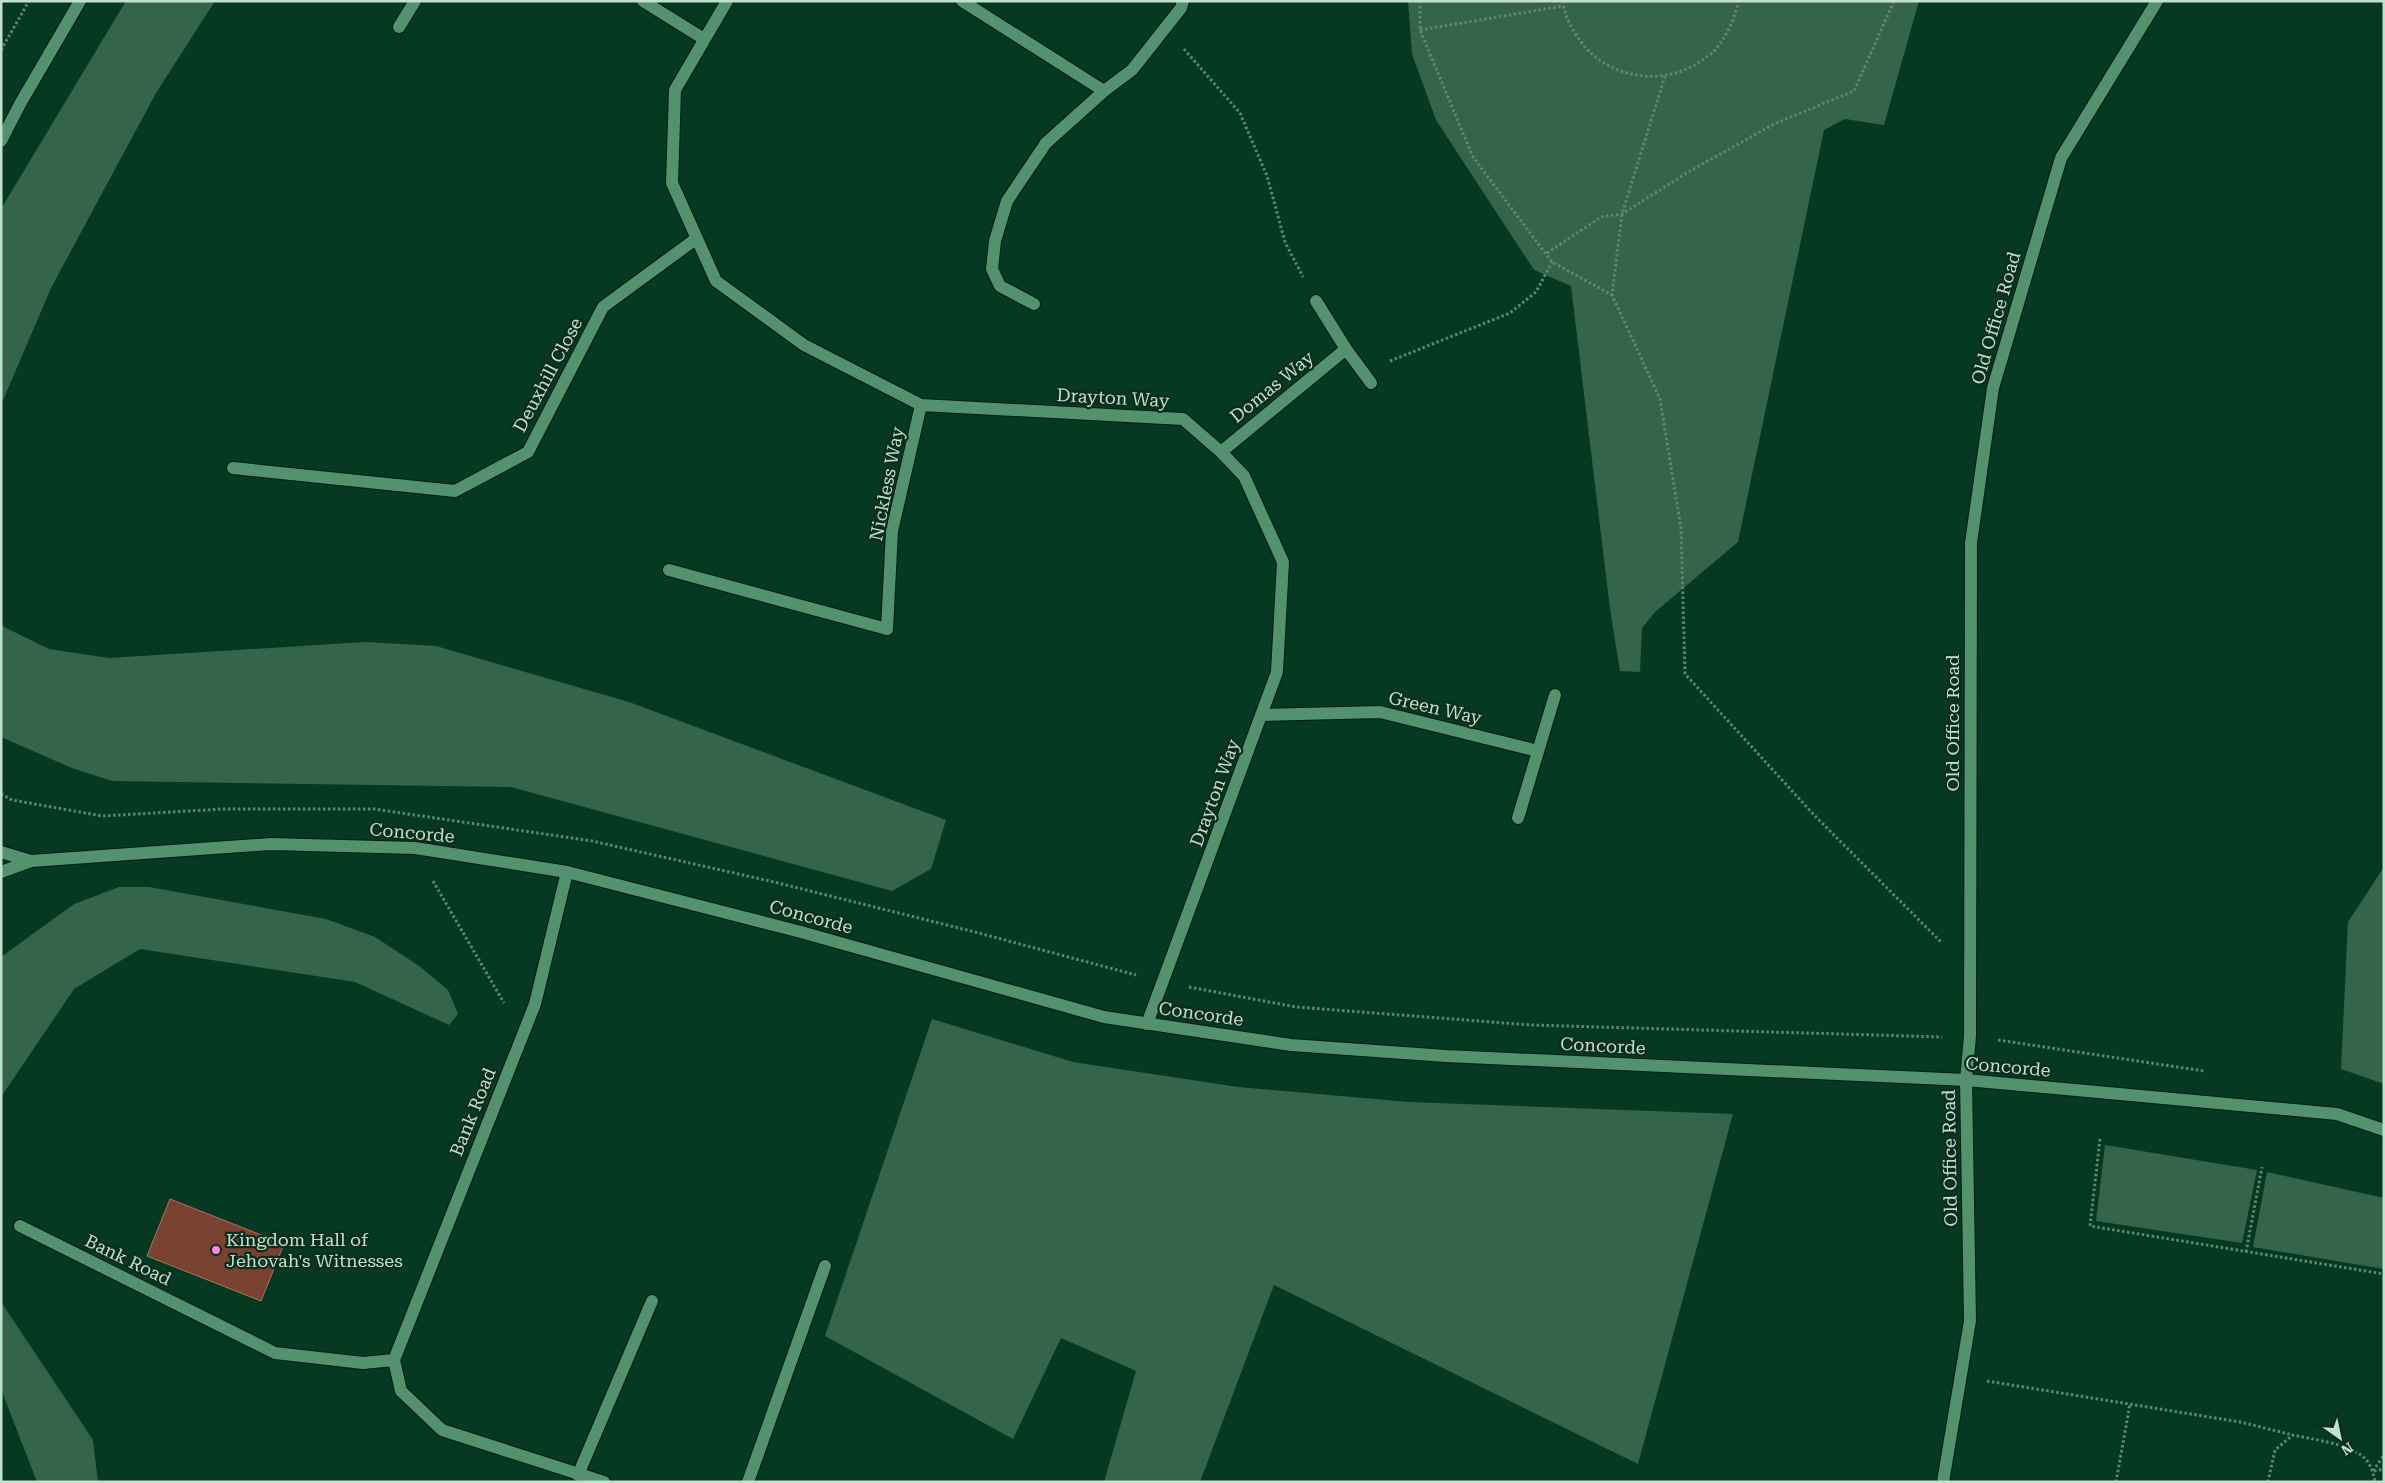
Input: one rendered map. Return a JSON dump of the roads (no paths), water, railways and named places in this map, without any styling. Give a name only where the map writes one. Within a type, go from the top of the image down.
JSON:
[{"type":"street","points":[[1,141],[20,104],[80,1]]},
{"type":"street","points":[[399,27],[416,1]]},
{"type":"street","points":[[643,1],[704,39]]},
{"type":"street","name":"Drayton Way","points":[[727,1],[675,90],[672,183],[716,281],[804,345],[921,406],[1183,419],[1221,452],[1244,476],[1283,562],[1278,672],[1147,1024]]},
{"type":"street","points":[[962,1],[1104,91]]},
{"type":"street","points":[[1034,304],[1000,286],[992,269],[996,241],[1007,200],[1046,143],[1104,91],[1132,70],[1181,8],[1183,1]]},
{"type":"street","name":"Old Office Road","points":[[1943,1482],[1970,1321],[1966,1080],[1970,1036],[1971,543],[1993,388],[2061,158],[2157,1]]},
{"type":"street","name":"Deuxhill Close","points":[[233,468],[455,491],[528,452],[603,307],[697,238]]},
{"type":"street","points":[[1316,301],[1346,349],[1368,377]]},
{"type":"street","name":"Domas Way","points":[[1221,452],[1346,349]]},
{"type":"street","name":"Nickless Way","points":[[669,570],[887,629],[892,531],[921,406]]},
{"type":"street","points":[[1518,818],[1555,695]]},
{"type":"street","name":"Green Way","points":[[1262,715],[1380,712],[1538,751]]},
{"type":"street","name":"Concorde","points":[[1,872],[31,861],[271,844],[415,848],[567,872],[801,932],[1104,1017],[1291,1045],[1446,1056],[1966,1080],[2337,1114],[2384,1130]]},
{"type":"street","name":"Concorde","points":[[1,852],[31,861]]},
{"type":"street","name":"Bank Road","points":[[20,1226],[275,1353],[363,1363],[394,1360],[535,1004],[567,872]]},
{"type":"street","points":[[748,1482],[825,1266]]},
{"type":"street","points":[[578,1475],[652,1301]]},
{"type":"street","points":[[394,1360],[401,1391],[442,1430],[604,1482]]},
{"type":"place","name":"Kingdom Hall of Jehovah's Witnesses","points":[[216,1250]]}]
